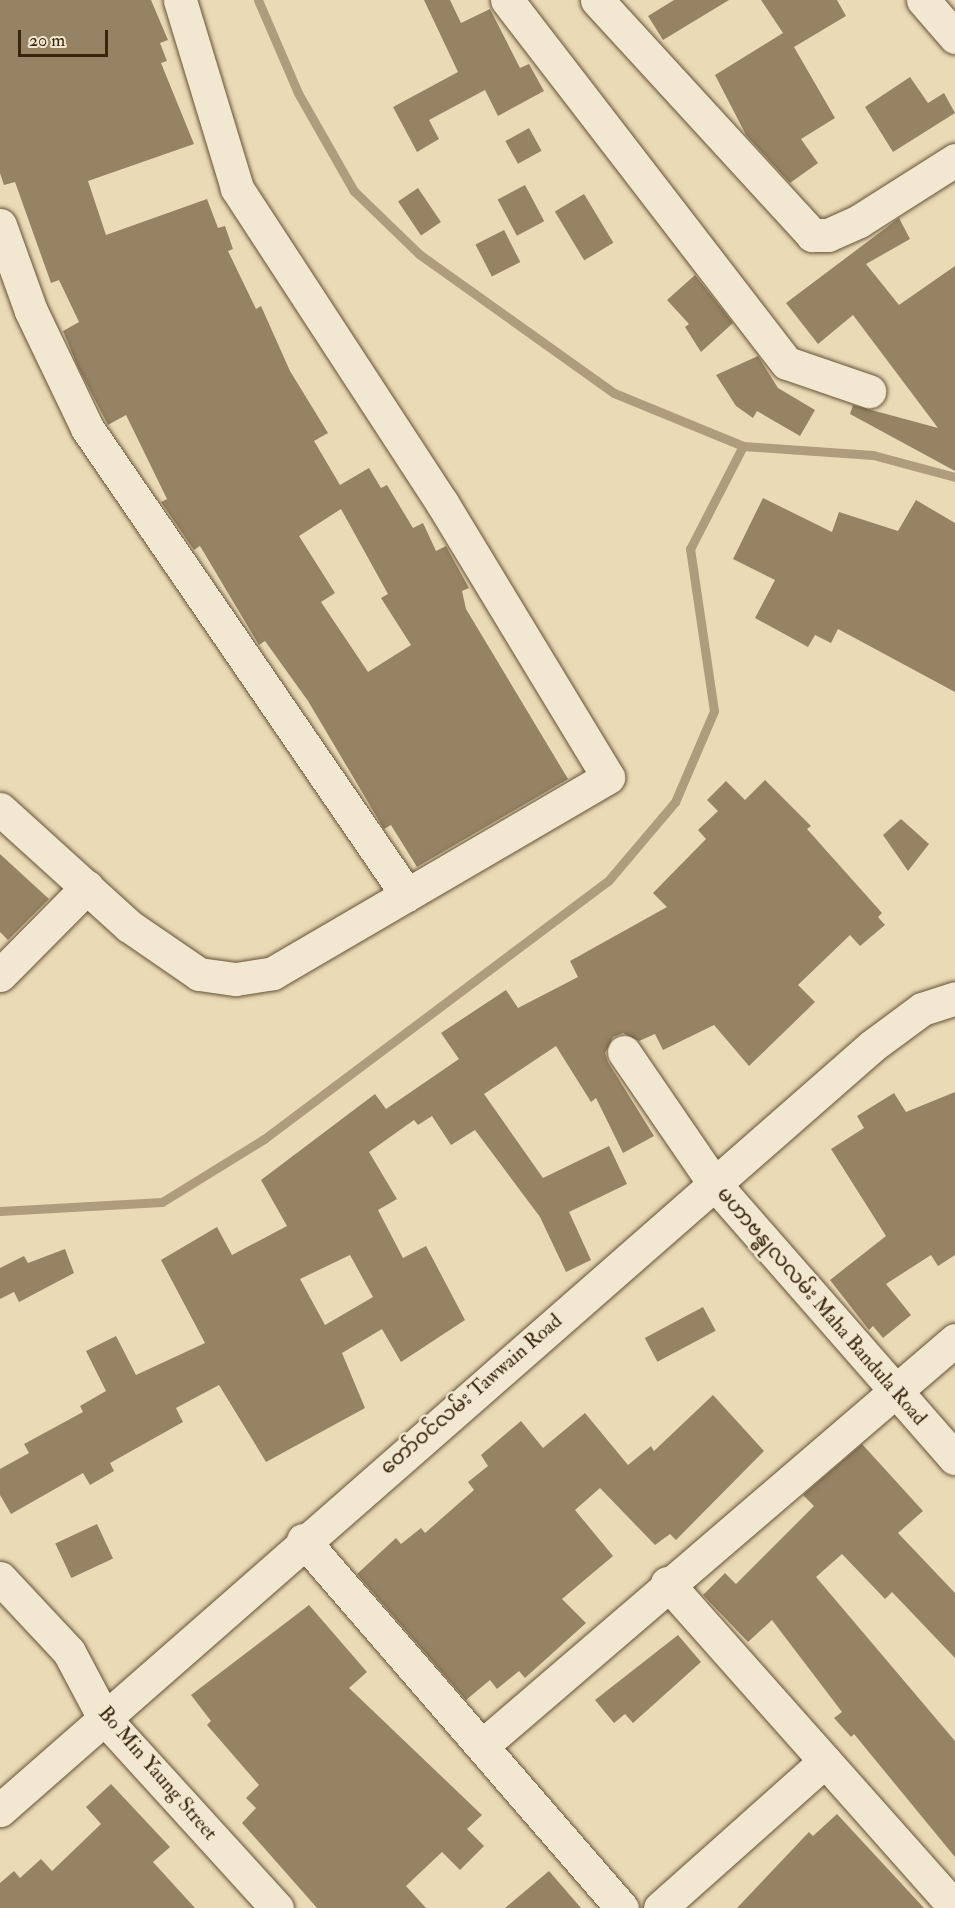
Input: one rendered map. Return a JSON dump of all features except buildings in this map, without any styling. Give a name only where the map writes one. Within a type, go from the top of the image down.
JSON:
[{"type":"street","points":[[0,809],[129,926],[199,974],[236,978],[273,973],[599,785],[608,777],[607,768],[237,188],[180,0]]},
{"type":"street","points":[[507,0],[787,363],[868,391]]},
{"type":"street","points":[[597,0],[812,235],[828,235],[858,221],[955,160]]},
{"type":"street","points":[[923,0],[955,37]]},
{"type":"street","points":[[0,225],[31,311],[87,428],[407,895]]},
{"type":"street","points":[[0,975],[87,887]]},
{"type":"street","name":"တော်ဝင်လမ်း Tawwain Road","points":[[0,1810],[303,1540],[713,1182],[881,1040],[922,1009],[955,998]]},
{"type":"street","name":"မဟာဗန္ဓုလလမ်း Maha Bandula Road","points":[[624,1052],[713,1182],[955,1458]]},
{"type":"street","points":[[483,1745],[667,1584],[955,1340]]},
{"type":"street","points":[[303,1540],[622,1908]]},
{"type":"street","name":"Bo Min Yaung Street","points":[[0,1578],[69,1652],[104,1718],[277,1908]]},
{"type":"street","points":[[667,1584],[955,1907]]},
{"type":"street","points":[[660,1908],[825,1761]]},
{"type":"waterway","points":[[258,0],[298,93],[354,191],[419,254],[614,393],[743,446],[873,455],[955,477]]},
{"type":"waterway","points":[[0,1211],[162,1202],[264,1139],[608,881],[675,802],[714,711],[690,549],[743,446]]}]
